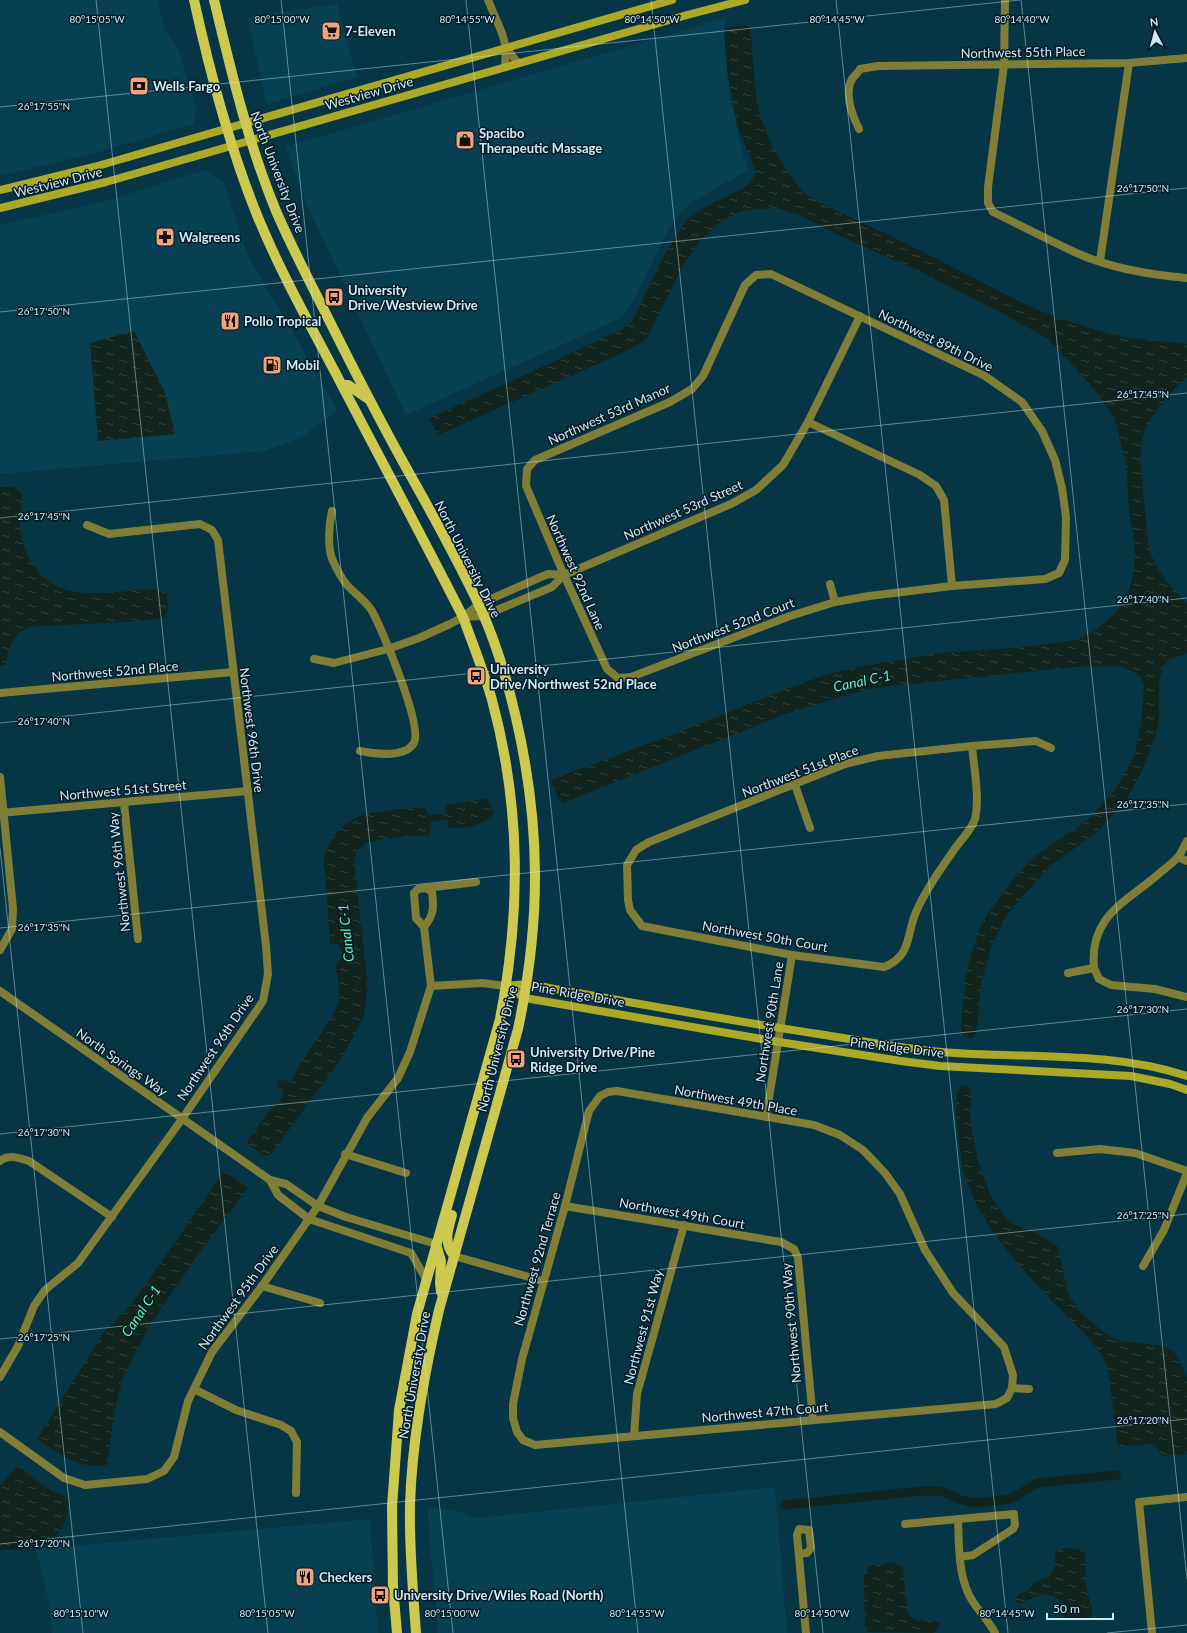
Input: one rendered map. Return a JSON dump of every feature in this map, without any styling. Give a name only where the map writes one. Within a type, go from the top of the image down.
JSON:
[{"type":"main road","name":"North University Drive","points":[[194,0],[211,72],[232,146],[258,216],[284,277],[463,617],[492,700],[503,747],[508,778],[514,827],[516,875],[513,939],[506,986],[500,1019],[426,1280],[410,1346],[399,1410],[394,1458],[392,1507],[393,1587],[397,1633]]},
{"type":"main road","name":"North University Drive","points":[[214,0],[239,103],[276,212],[312,288],[369,399],[479,604],[510,690],[530,787],[536,868],[533,934],[525,998],[518,1029],[429,1350],[418,1419],[413,1466],[410,1523],[411,1570],[416,1633]]},
{"type":"main road","points":[[342,385],[348,385],[369,399]]},
{"type":"main road","points":[[450,1195],[453,1207],[446,1238],[449,1250],[454,1256]]},
{"type":"main road","points":[[436,1244],[442,1261],[440,1283],[443,1296]]},
{"type":"street","points":[[488,0],[502,33],[506,48],[505,67]]},
{"type":"street","name":"Westview Drive","points":[[0,190],[94,167],[672,0]]},
{"type":"street","name":"Westview Drive","points":[[0,208],[106,182],[686,15],[745,0]]},
{"type":"street","points":[[1005,0],[1004,64],[988,187],[988,203],[993,212],[1080,254],[1100,262],[1159,276],[1187,278]]},
{"type":"street","points":[[506,48],[518,63]]},
{"type":"street","name":"Northwest 55th Place","points":[[859,129],[850,109],[849,94],[851,81],[860,69],[878,66],[1130,63],[1187,58]]},
{"type":"street","points":[[1100,262],[1130,63]]},
{"type":"street","name":"Northwest 89th Drive","points":[[756,275],[771,274],[860,316],[985,376],[1022,402],[1042,431],[1055,460],[1062,488],[1066,518],[1065,560],[1058,573]]},
{"type":"street","name":"Northwest 53rd Manor","points":[[527,470],[536,460],[670,402],[692,388],[703,376],[745,285],[756,275]]},
{"type":"street","name":"Northwest 53rd Street","points":[[463,617],[483,616],[529,597],[552,587],[564,575],[731,504],[756,490],[783,465],[808,422],[860,316]]},
{"type":"street","points":[[808,422],[920,475],[936,486],[944,500],[952,586]]},
{"type":"street","name":"Northwest 92nd Lane","points":[[527,470],[526,486],[564,575],[607,669],[618,678]]},
{"type":"street","points":[[332,511],[329,527],[332,560],[347,585],[363,599],[372,611],[402,683],[415,730],[414,742],[406,751],[377,755],[360,751]]},
{"type":"street","name":"Northwest 96th Drive","points":[[0,1377],[18,1346],[34,1306],[45,1290],[78,1263],[182,1119],[263,1001],[268,974],[266,946],[218,540],[212,530],[200,524],[109,534],[87,525]]},
{"type":"street","name":"Northwest 52nd Court","points":[[618,678],[631,677],[790,616],[835,602],[869,596],[952,586],[1045,579],[1058,573]]},
{"type":"street","name":"Northwest 53rd Street","points":[[463,617],[479,604],[548,574],[564,575]]},
{"type":"street","points":[[830,584],[835,602]]},
{"type":"street","points":[[523,585],[529,597]]},
{"type":"street","points":[[314,659],[334,663],[388,649],[419,638],[463,617]]},
{"type":"street","name":"Northwest 52nd Place","points":[[0,693],[233,672]]},
{"type":"street","name":"Northwest 51st Place","points":[[635,919],[630,910],[628,900],[628,865],[636,850],[649,842],[845,764],[878,756],[1036,741],[1051,748]]},
{"type":"street","name":"Northwest 50th Court","points":[[635,919],[642,926],[792,955],[884,967],[893,963],[900,958],[905,950],[916,912],[939,871],[974,822],[977,809],[972,746]]},
{"type":"street","points":[[0,777],[2,812],[13,909],[12,929],[0,950]]},
{"type":"street","points":[[795,785],[810,828]]},
{"type":"street","name":"Northwest 51st Street","points":[[2,812],[124,803],[248,791]]},
{"type":"street","name":"Northwest 96th Way","points":[[124,803],[138,939]]},
{"type":"street","points":[[1187,841],[1178,857],[1112,911],[1101,924],[1093,956],[1094,968],[1099,979],[1111,985],[1155,989],[1187,997]]},
{"type":"street","points":[[1178,857],[1187,861]]},
{"type":"street","points":[[426,888],[476,882]]},
{"type":"street","points":[[424,927],[432,919],[434,905],[432,892],[426,888]]},
{"type":"street","name":"Northwest 95th Drive","points":[[0,1432],[64,1478],[85,1485],[148,1480],[164,1471],[174,1457],[188,1401],[212,1352],[262,1286],[318,1206],[367,1118],[398,1078],[410,1052],[431,986],[424,927],[416,918],[414,893],[418,889],[426,888]]},
{"type":"street","name":"Northwest 90th Lane","points":[[766,1116],[792,955]]},
{"type":"street","points":[[1068,973],[1094,968]]},
{"type":"street","points":[[431,986],[482,983],[506,986]]},
{"type":"street","name":"Pine Ridge Drive","points":[[506,986],[527,984],[781,1028],[940,1052],[1100,1059],[1173,1071],[1187,1076]]},
{"type":"street","name":"Pine Ridge Drive","points":[[506,986],[525,998],[779,1042],[901,1061],[940,1066],[1131,1076],[1170,1084],[1187,1090]]},
{"type":"street","name":"North Springs Way","points":[[0,991],[270,1180],[286,1184],[318,1206],[346,1218],[436,1244]]},
{"type":"street","name":"Northwest 49th Place","points":[[600,1096],[608,1092],[617,1091],[814,1125],[840,1135],[863,1150],[885,1173],[900,1194],[925,1250],[953,1293],[1004,1348],[1013,1375],[1012,1388]]},
{"type":"street","name":"Northwest 92nd Terrace","points":[[517,1432],[513,1418],[512,1404],[522,1360],[565,1206],[589,1111],[600,1096]]},
{"type":"street","points":[[1057,1153],[1100,1149],[1134,1153],[1187,1172],[1164,1230],[1143,1266]]},
{"type":"street","points":[[346,1154],[406,1173]]},
{"type":"street","points":[[0,1161],[4,1158],[16,1157],[29,1161],[112,1217]]},
{"type":"street","name":"North Springs Way","points":[[270,1180],[278,1195],[309,1219],[411,1253],[426,1280]]},
{"type":"street","name":"Northwest 49th Court","points":[[565,1206],[782,1242],[794,1249]]},
{"type":"street","name":"Northwest 91st Way","points":[[634,1436],[637,1394],[684,1225]]},
{"type":"street","name":"Northwest 90th Way","points":[[794,1249],[798,1258],[813,1420]]},
{"type":"street","points":[[454,1256],[543,1281]]},
{"type":"street","points":[[262,1286],[320,1303]]},
{"type":"street","points":[[1012,1388],[1029,1389]]},
{"type":"street","name":"Northwest 47th Court","points":[[517,1432],[523,1440],[535,1444],[996,1404],[1007,1398],[1012,1388]]},
{"type":"street","points":[[194,1389],[236,1410],[281,1424],[291,1431],[297,1442],[296,1493]]},
{"type":"street","points":[[1152,1633],[1139,1502],[1187,1497]]},
{"type":"street","points":[[905,1524],[1014,1514],[1015,1525],[1013,1529],[973,1555],[960,1557]]},
{"type":"street","points":[[958,1519],[963,1582],[970,1597],[990,1623],[995,1633]]},
{"type":"street","points":[[799,1554],[806,1633]]},
{"type":"shaded area","points":[[0,0],[158,0],[164,29],[179,51],[197,111],[193,124],[102,151],[0,176]]},
{"type":"shaded area","points":[[337,4],[357,77],[267,104],[247,17]]},
{"type":"shaded area","points":[[725,18],[731,100],[742,151],[748,170],[694,201],[682,212],[668,230],[629,309],[617,320],[406,415],[306,203],[285,147]]},
{"type":"shaded area","points":[[205,170],[223,182],[247,254],[338,411],[300,438],[265,451],[0,474],[0,225],[102,202]]},
{"type":"shaded area","points":[[775,1487],[787,1633],[438,1633],[427,1508],[455,1510],[476,1518]]},
{"type":"shaded area","points":[[370,1519],[378,1633],[52,1633],[50,1607],[36,1549]]},
{"type":"water","name":"Canal C-1","points":[[750,24],[756,96],[761,119],[772,147],[802,191],[818,202],[899,240],[1033,308],[1099,331],[1129,338],[1187,344],[1187,377],[1171,393],[1150,420],[1143,438],[1140,460],[1149,549],[1156,565],[1165,579],[1187,603],[1187,654],[1169,659],[1163,666],[1159,682],[1159,721],[1144,766],[1127,799],[1096,833],[1050,866],[1008,913],[991,947],[981,984],[978,1023],[975,1036],[971,1038],[963,1036],[961,1029],[962,1014],[967,969],[979,930],[987,915],[1013,879],[1035,856],[1088,820],[1117,787],[1134,757],[1141,721],[1144,686],[1141,678],[1135,672],[1117,666],[1072,667],[873,688],[786,714],[563,803],[557,797],[551,780],[825,675],[862,666],[941,653],[1025,647],[1077,640],[1094,631],[1116,613],[1128,593],[1134,572],[1135,557],[1134,539],[1129,512],[1126,463],[1114,417],[1094,389],[1048,339],[1004,314],[919,271],[838,235],[800,215],[776,208],[756,209],[740,212],[725,219],[714,227],[698,243],[685,262],[646,340],[620,354],[438,435],[429,418],[521,377],[622,329],[632,322],[665,254],[686,221],[701,209],[744,188],[750,183],[756,173],[739,130],[734,112],[725,52],[724,28]]},
{"type":"water","points":[[134,331],[165,392],[175,434],[98,441],[90,343]]},
{"type":"water","points":[[0,487],[13,487],[21,493],[20,529],[25,550],[42,576],[51,583],[60,588],[82,593],[155,590],[167,594],[168,608],[166,615],[161,619],[28,627],[22,630],[14,638],[8,653],[6,665],[0,666]]},
{"type":"water","name":"Canal C-1","points":[[488,798],[493,814],[479,824],[461,828],[449,828],[447,820],[431,821],[429,835],[375,841],[367,843],[358,851],[355,860],[355,869],[367,981],[364,1015],[341,1059],[271,1154],[264,1156],[248,1144],[248,1140],[266,1115],[284,1094],[277,1086],[278,1081],[282,1080],[291,1082],[300,1064],[333,1016],[339,1001],[339,983],[335,966],[343,955],[339,945],[330,943],[324,858],[334,836],[345,824],[359,816],[367,814],[425,808],[429,815],[446,814],[445,805]]},
{"type":"water","points":[[963,1085],[969,1087],[970,1090],[970,1114],[977,1157],[994,1202],[1012,1223],[1029,1230],[1058,1247],[1068,1294],[1080,1312],[1106,1334],[1121,1341],[1162,1346],[1173,1351],[1179,1359],[1187,1378],[1187,1454],[1162,1456],[1155,1446],[1151,1444],[1118,1447],[1108,1369],[1100,1353],[1088,1338],[1019,1265],[993,1232],[973,1196],[964,1169],[957,1122],[956,1102],[958,1088]]},
{"type":"water","name":"Canal C-1","points":[[223,1170],[248,1188],[195,1259],[150,1325],[123,1377],[115,1409],[107,1465],[87,1465],[70,1460],[37,1439],[105,1331],[132,1304],[218,1180]]},
{"type":"water","points":[[18,1465],[42,1484],[68,1498],[68,1513],[59,1533],[47,1543],[31,1548],[0,1550],[0,1486]]},
{"type":"water","points":[[1065,1548],[1080,1550],[1086,1555],[1085,1582],[1093,1614],[1089,1619],[1064,1619],[1063,1616],[1065,1606],[1063,1603],[1057,1598],[1044,1593],[1019,1604],[1015,1600],[1019,1594],[1029,1590],[1034,1582],[1047,1578],[1051,1574],[1055,1563],[1055,1552]]},
{"type":"water","points":[[892,1562],[903,1567],[907,1612],[914,1619],[930,1620],[940,1623],[938,1629],[933,1633],[867,1632],[865,1628],[864,1576],[869,1566]]},
{"type":"waterway","points":[[785,1505],[921,1491],[941,1491],[959,1499],[974,1503],[1011,1499],[1037,1483],[1117,1475]]},
{"type":"place","name":"7-Eleven","points":[[331,31]]},
{"type":"place","name":"Wells Fargo","points":[[139,86]]},
{"type":"place","name":"Spacibo Therapeutic Massage","points":[[465,140]]},
{"type":"place","name":"Walgreens","points":[[165,237]]},
{"type":"place","name":"University Drive/Westview Drive","points":[[334,297]]},
{"type":"place","name":"Pollo Tropical","points":[[230,321]]},
{"type":"place","name":"Mobil","points":[[272,365]]},
{"type":"place","name":"University Drive/Northwest 52nd Place","points":[[476,676]]},
{"type":"place","name":"University Drive/Pine Ridge Drive","points":[[516,1059]]},
{"type":"place","name":"Checkers","points":[[305,1577]]},
{"type":"place","name":"University Drive/Wiles Road (North)","points":[[380,1595]]}]
